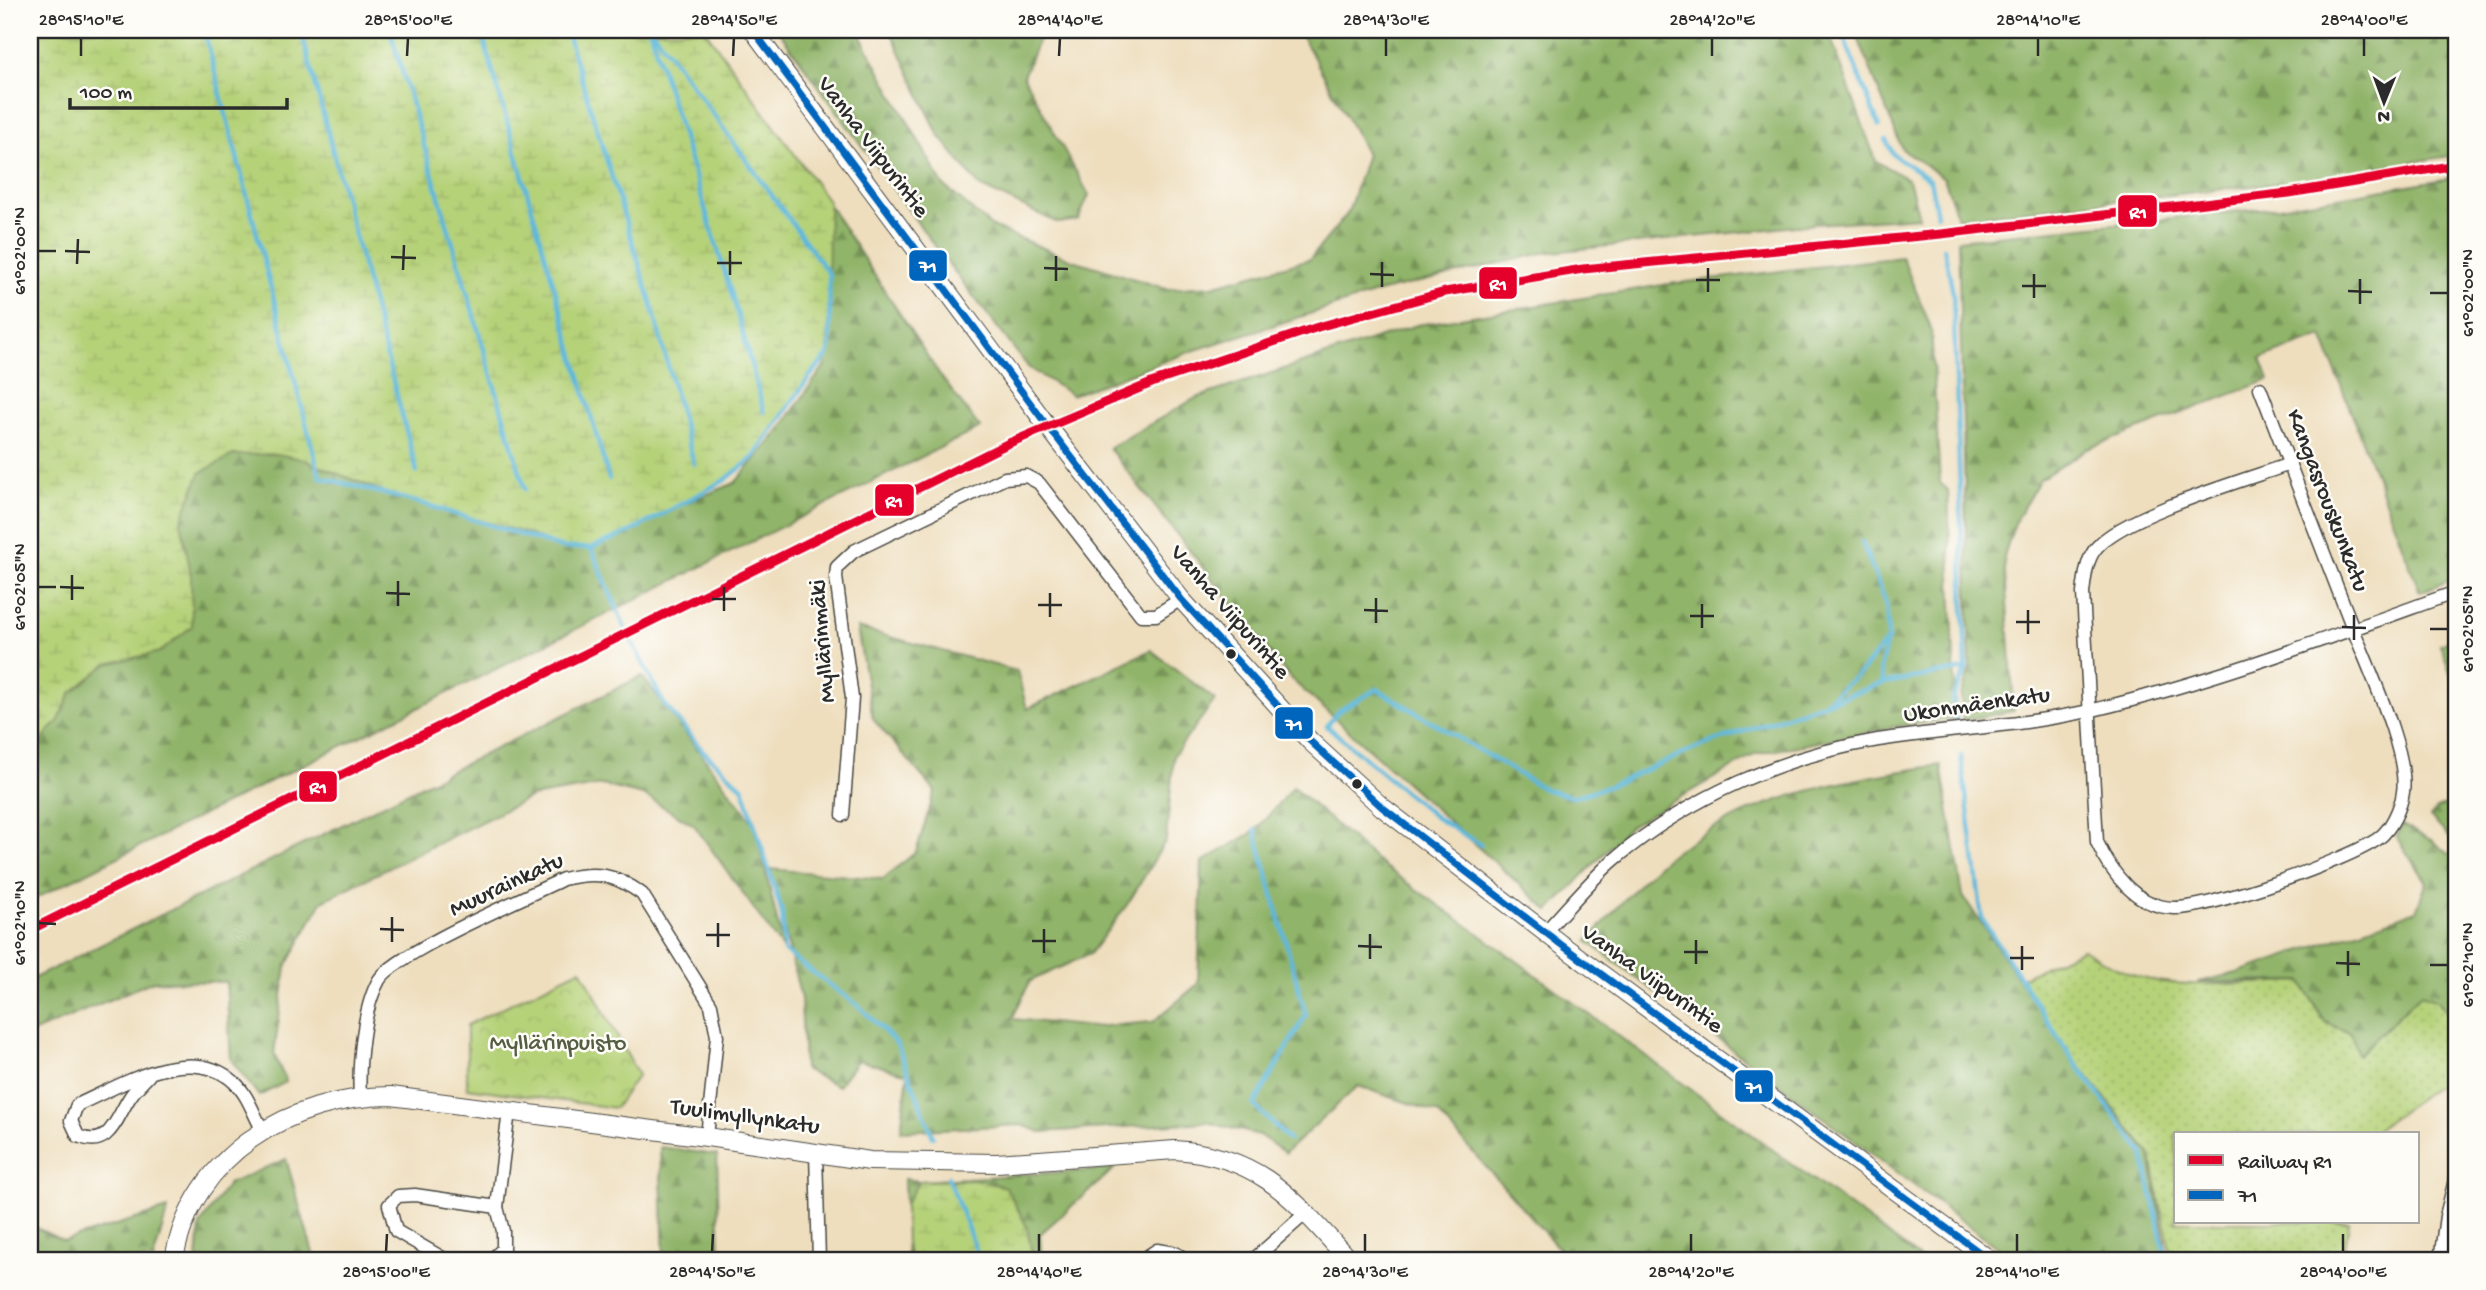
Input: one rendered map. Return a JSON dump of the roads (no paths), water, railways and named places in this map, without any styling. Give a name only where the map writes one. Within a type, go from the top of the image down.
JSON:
[{"type":"street","name":"Vanha Viipurintie","points":[[753,30],[1043,420],[1181,599],[1310,741],[1373,799],[1545,932],[1990,1260]]},
{"type":"street","name":"Kangasrouskunkatu","points":[[2260,388],[2290,464],[2353,629],[2402,763],[2403,792],[2396,816],[2382,837],[2357,852],[2213,903],[2172,908],[2151,902],[2127,888],[2108,866],[2097,842],[2083,593],[2086,570],[2095,548],[2131,522],[2290,464]]},
{"type":"street","name":"Myllärinmäki","points":[[843,815],[852,698],[836,577],[838,567],[854,551],[1005,478],[1026,476],[1039,483],[1141,615],[1156,615],[1181,599]]},
{"type":"street","name":"Ukonmäenkatu","points":[[1545,932],[1614,860],[1662,825],[1715,793],[1809,755],[1878,740],[1958,732],[2090,710],[2189,685],[2456,592]]},
{"type":"street","name":"Muurainkatu","points":[[360,1097],[359,1079],[369,1002],[381,978],[407,956],[563,879],[587,873],[606,874],[627,883],[642,894],[710,1005],[718,1036],[707,1137]]},
{"type":"street","points":[[149,1075],[130,1096],[112,1131],[102,1138],[87,1140],[78,1136],[71,1121],[77,1105],[149,1075],[190,1065],[215,1069],[236,1083],[262,1129]]},
{"type":"street","name":"Tuulimyllynkatu","points":[[174,1260],[187,1219],[202,1191],[241,1147],[262,1129],[315,1106],[360,1097],[391,1096],[870,1161],[956,1164],[1194,1151],[1229,1158],[1259,1172],[1306,1213],[1349,1260]]},
{"type":"street","points":[[491,1260],[503,1250],[503,1231],[497,1207],[509,1111]]},
{"type":"street","points":[[816,1153],[819,1260]]},
{"type":"street","points":[[2440,1260],[2446,1216],[2456,1176]]},
{"type":"street","points":[[446,1260],[396,1231],[389,1205],[398,1196],[415,1195],[497,1207]]},
{"type":"street","points":[[1253,1260],[1306,1213]]},
{"type":"street","points":[[1142,1260],[1157,1250],[1175,1253],[1187,1260]]},
{"type":"waterway","points":[[204,30],[320,477],[424,504],[563,548],[591,548],[632,531],[725,480],[753,458],[810,376],[828,355],[830,348],[829,274],[652,30]]},
{"type":"waterway","points":[[301,30],[417,472]]},
{"type":"waterway","points":[[390,30],[525,489]]},
{"type":"waterway","points":[[481,30],[609,479]]},
{"type":"waterway","points":[[566,30],[651,302],[694,464]]},
{"type":"waterway","points":[[1841,30],[1879,126]]},
{"type":"waterway","points":[[650,31],[735,305],[764,412]]},
{"type":"waterway","points":[[1886,140],[1893,154],[1930,180],[1937,215]]},
{"type":"waterway","points":[[1944,248],[1953,293],[1966,669],[1953,698],[1956,719]]},
{"type":"waterway","points":[[1826,701],[1862,671],[1888,639],[1886,603],[1862,542]]},
{"type":"waterway","points":[[591,548],[625,628]]},
{"type":"waterway","points":[[630,638],[663,702],[702,750],[743,788],[782,912],[784,951],[860,1007],[897,1044],[933,1137]]},
{"type":"waterway","points":[[1883,683],[1880,669],[1886,644]]},
{"type":"waterway","points":[[1481,845],[1435,817],[1327,726],[1337,712],[1377,689],[1544,789],[1573,797],[1607,787],[1701,746],[1883,683],[1966,669]]},
{"type":"waterway","points":[[1961,756],[1982,919],[2073,1060],[2143,1153],[2166,1260]]},
{"type":"waterway","points":[[1255,830],[1306,1015],[1254,1105],[1289,1140]]},
{"type":"waterway","points":[[948,1177],[980,1260]]},
{"type":"rail line","name":"R1","points":[[30,930],[1007,444],[1154,382],[1318,327],[1445,292],[1583,269],[1941,234],[2289,193],[2456,165]]},
{"type":"park label","name":"Myllärinpuisto","points":[[558,1044]]}]
